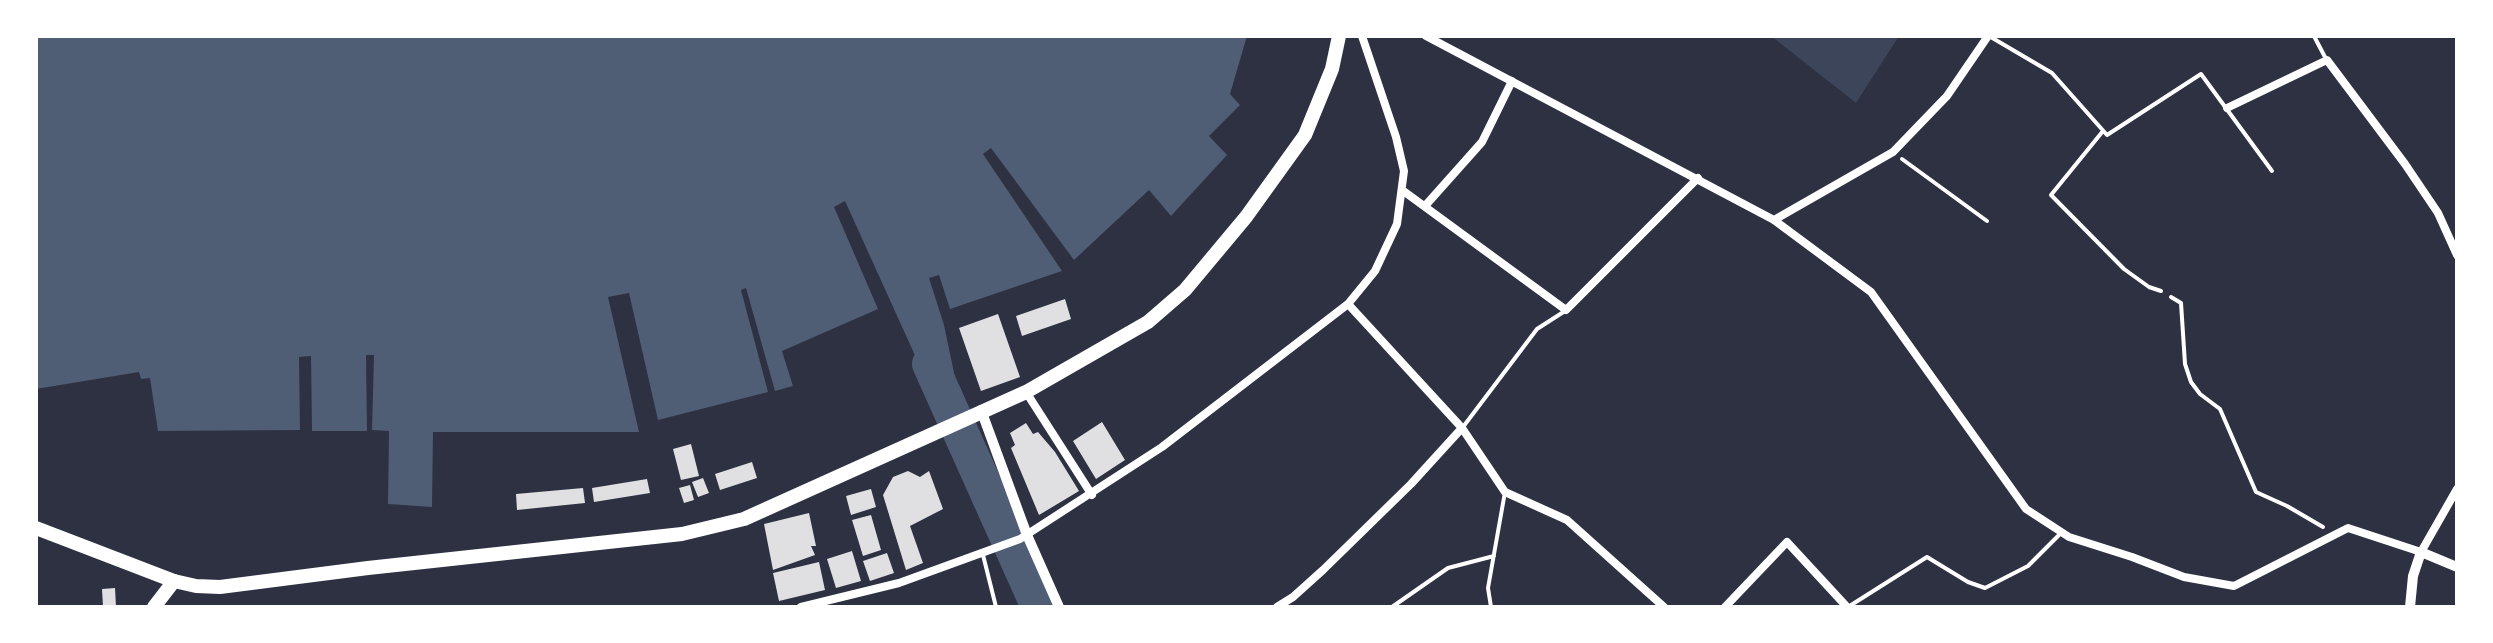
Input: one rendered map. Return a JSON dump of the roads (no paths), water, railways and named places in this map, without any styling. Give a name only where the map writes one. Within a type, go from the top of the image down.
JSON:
[{"type":"main road","points":[[36,528],[174,581],[220,587],[682,534],[744,519],[1026,392],[1148,322],[1185,290],[1246,217],[1305,135],[1332,69],[1339,36]]},
{"type":"main road","points":[[154,607],[174,581]]},
{"type":"street","points":[[801,607],[899,583],[1023,537],[1162,447],[1348,304],[1375,271],[1397,224],[1404,171],[1396,137],[1362,36]]},
{"type":"street","points":[[1426,36],[1774,220],[1871,292],[2026,509],[2062,532],[2100,549],[2132,557],[2184,577],[2234,586],[2348,528],[2457,567]]},
{"type":"street","points":[[1774,220],[1893,152],[1947,96],[1989,36]]},
{"type":"street","points":[[2227,108],[2327,60],[2422,189],[2438,213],[2457,255]]},
{"type":"street","points":[[1425,206],[1482,142],[1512,81]]},
{"type":"street","points":[[1402,190],[1566,310],[1698,178]]},
{"type":"street","points":[[1348,304],[1462,428],[1505,492],[1567,520],[1664,607]]},
{"type":"street","points":[[1026,392],[1092,495]]},
{"type":"street","points":[[976,413],[1023,537],[1059,607]]},
{"type":"street","points":[[1277,607],[1293,597],[1334,559],[1411,484],[1462,428]]},
{"type":"street","points":[[2410,607],[2413,576],[2421,552],[2457,489]]},
{"type":"street","points":[[1725,607],[1787,542],[1847,607]]},
{"type":"lane","points":[[1989,36],[2052,73],[2107,135],[2201,74],[2272,171]]},
{"type":"lane","points":[[2314,36],[2327,60]]},
{"type":"lane","points":[[2103,131],[2051,195],[2124,269],[2149,287],[2161,291]]},
{"type":"lane","points":[[1462,428],[1537,329],[1566,310]]},
{"type":"lane","points":[[1491,607],[1488,588],[1505,492]]},
{"type":"lane","points":[[1847,607],[1927,557],[1968,582],[1985,588],[2028,566],[2062,532]]},
{"type":"lane","points":[[983,554],[996,607]]},
{"type":"lane","points":[[1392,607],[1448,568],[1494,556]]},
{"type":"waterway","points":[[930,364],[1039,607]]}]
